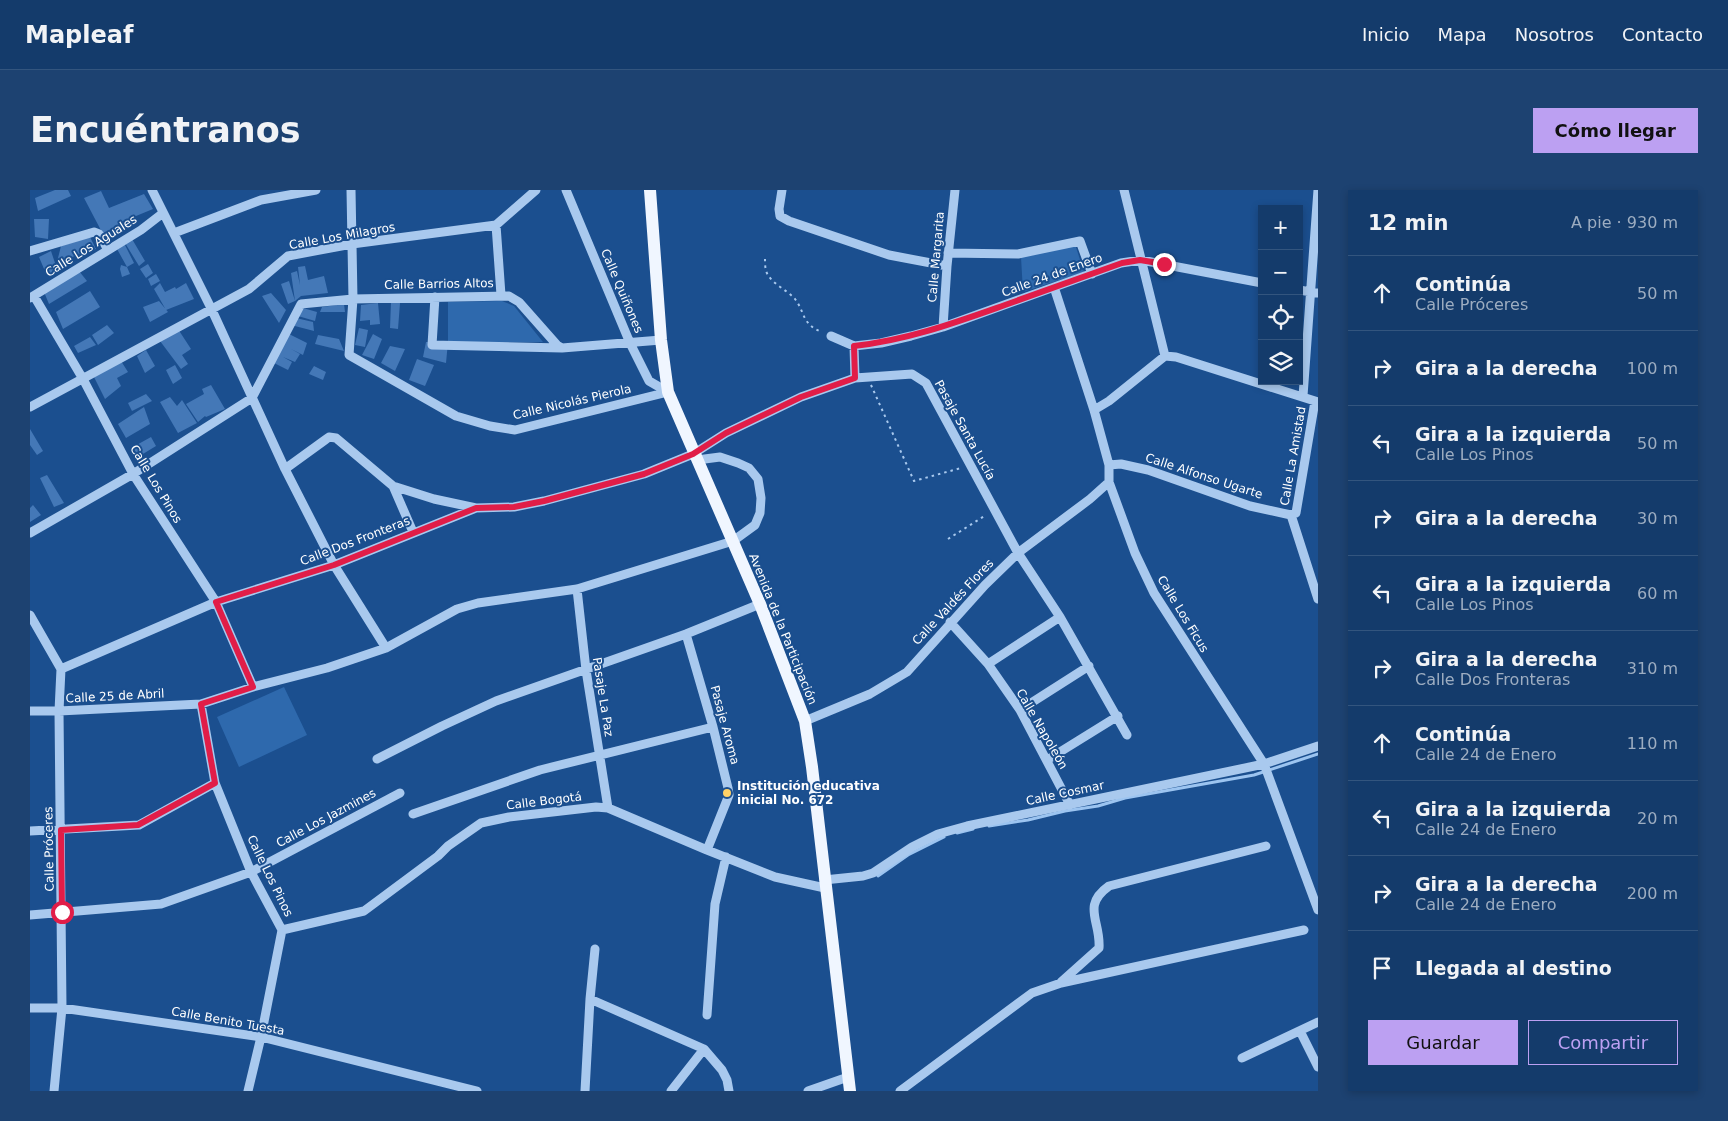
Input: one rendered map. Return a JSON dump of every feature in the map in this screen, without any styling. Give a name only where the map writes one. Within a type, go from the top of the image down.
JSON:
[{"type":"main road","name":"Avenida de la Participación","points":[[650,190],[661,340],[668,392],[760,604],[804,722],[812,767],[850,1091]]},
{"type":"street","points":[[152,190],[211,308],[284,469],[334,565],[386,648]]},
{"type":"street","points":[[174,233],[261,200],[316,190]]},
{"type":"street","points":[[350,190],[353,299]]},
{"type":"street","points":[[501,296],[496,225],[536,190]]},
{"type":"street","name":"Calle Quiñones","points":[[566,190],[630,343],[649,381],[668,392]]},
{"type":"street","points":[[782,190],[779,209],[780,216],[788,221],[889,255],[947,266]]},
{"type":"street","name":"Calle Margarita","points":[[943,327],[955,190]]},
{"type":"street","points":[[1124,190],[1164,356]]},
{"type":"street","name":"Calle La Amistad","points":[[1303,396],[1314,292],[1318,190]]},
{"type":"street","name":"Calle Los Aguales","points":[[32,297],[141,230],[163,213]]},
{"type":"street","name":"Calle Los Milagros","points":[[30,407],[249,289],[288,256],[352,244],[496,225]]},
{"type":"street","points":[[30,251],[94,232],[99,234],[108,250]]},
{"type":"street","points":[[948,253],[1018,254],[1080,241],[1092,274]]},
{"type":"street","name":"Calle 24 de Enero","points":[[854,346],[904,338],[943,327],[1122,263],[1140,260],[1258,282]]},
{"type":"street","name":"Calle Los Ficus","points":[[1054,287],[1094,410],[1109,465],[1109,482],[1135,553],[1154,593],[1264,764],[1318,910]]},
{"type":"street","name":"Calle Barrios Altos","points":[[252,398],[301,304],[353,299],[508,296],[519,302],[557,345],[562,348]]},
{"type":"street","name":"Calle Los Pinos","points":[[32,297],[83,379],[133,474],[216,602],[253,687]]},
{"type":"street","points":[[435,297],[432,345],[562,348],[661,340]]},
{"type":"street","name":"Calle Nicolás Pierola","points":[[353,299],[349,355],[456,416],[490,426],[515,430],[668,392]]},
{"type":"street","points":[[695,457],[726,433],[801,397],[855,378],[854,346],[831,336]]},
{"type":"street","points":[[1094,410],[1110,401],[1164,356],[1176,357],[1317,401]]},
{"type":"street","name":"Pasaje Santa Lucía","points":[[855,378],[912,374],[926,383],[1018,554],[1060,617],[1118,716],[1127,735]]},
{"type":"street","points":[[30,533],[133,474],[252,398]]},
{"type":"street","name":"Calle La Amistad","points":[[1317,401],[1296,513],[1292,515],[1318,600]]},
{"type":"street","points":[[284,469],[325,440],[336,438],[393,486],[434,500],[476,508]]},
{"type":"street","name":"Calle Dos Fronteras","points":[[61,669],[216,602],[334,565],[476,508],[514,507],[544,501],[644,474],[695,457]]},
{"type":"street","name":"Calle 25 de Abril","points":[[30,711],[201,704],[253,687],[327,668],[386,648],[457,609],[478,603],[577,589],[733,541],[755,525],[761,498],[758,479],[749,468],[738,463],[720,457],[695,457]]},
{"type":"street","name":"Calle Alfonso Ugarte","points":[[1109,465],[1121,464],[1148,470],[1250,506],[1292,515]]},
{"type":"street","name":"Calle Valdés Flores","points":[[804,722],[870,694],[906,672],[985,585],[1018,554],[1090,499],[1109,482]]},
{"type":"street","points":[[393,486],[413,532]]},
{"type":"street","name":"Pasaje La Paz","points":[[577,589],[586,670],[608,808]]},
{"type":"street","points":[[377,759],[496,701],[686,634],[760,604]]},
{"type":"street","points":[[30,615],[61,669]]},
{"type":"street","points":[[988,664],[1060,617]]},
{"type":"street","name":"Calle Napoleón","points":[[950,622],[988,664],[1020,710],[1070,805]]},
{"type":"street","name":"Pasaje Aroma","points":[[686,634],[713,727],[729,794],[707,850]]},
{"type":"street","points":[[1020,710],[1089,666]]},
{"type":"street","name":"Calle Próceres","points":[[54,1091],[62,1008],[59,711],[61,669]]},
{"type":"street","name":"Calle Los Pinos","points":[[201,704],[215,783],[251,872],[282,930],[261,1037],[248,1091]]},
{"type":"street","points":[[1047,760],[1118,716]]},
{"type":"street","points":[[413,814],[540,770],[713,727]]},
{"type":"street","name":"Calle Cosmar","points":[[825,884],[868,874],[912,847],[938,834],[967,826],[1264,764],[1318,746]]},
{"type":"street","points":[[30,831],[138,825],[215,783]]},
{"type":"street","name":"Calle Los Jazmines","points":[[30,915],[161,904],[251,872],[400,793]]},
{"type":"street","name":"Calle Bogotá","points":[[282,930],[364,911],[481,823],[509,817],[596,807],[608,808],[775,877],[825,884]]},
{"type":"street","points":[[1061,982],[1099,948],[1094,908],[1095,900],[1100,892],[1109,886],[1266,846]]},
{"type":"street","points":[[707,1015],[715,904],[726,857]]},
{"type":"street","points":[[900,1091],[1032,993],[1061,982],[1304,930]]},
{"type":"street","points":[[586,1091],[590,999],[595,949]]},
{"type":"street","points":[[590,999],[704,1049],[722,1070],[727,1080],[729,1091]]},
{"type":"street","name":"Calle Benito Tuesta","points":[[30,1008],[62,1008],[261,1037],[477,1091]]},
{"type":"street","points":[[1242,1058],[1318,1022]]},
{"type":"street","points":[[1300,1031],[1318,1067]]},
{"type":"street","points":[[671,1091],[704,1049]]},
{"type":"street","points":[[808,1091],[848,1077]]},
{"type":"path","points":[[765,259],[767,274],[796,301],[803,317],[815,330],[831,336]]},
{"type":"path","points":[[868,377],[914,480],[970,466]]},
{"type":"path","points":[[948,539],[994,509]]},
{"type":"shaded area","points":[[1075,244],[1084,272],[1023,292],[1021,257]]},
{"type":"shaded area","points":[[502,301],[514,306],[543,342],[448,342],[448,302]]},
{"type":"shaded area","points":[[284,687],[307,735],[239,767],[217,717]]},
{"type":"building","points":[[55,190],[68,190],[71,196],[38,211],[35,198]]},
{"type":"building","points":[[101,191],[109,208],[144,194],[153,209],[119,223],[120,230],[105,238],[84,198]]},
{"type":"building","points":[[34,219],[49,219],[48,239],[35,237]]},
{"type":"building","points":[[90,237],[96,249],[57,262],[61,246]]},
{"type":"building","points":[[132,239],[145,261],[139,266],[125,243]]},
{"type":"building","points":[[124,243],[134,263],[127,267],[117,249]]},
{"type":"building","points":[[51,251],[57,269],[47,276],[39,257]]},
{"type":"building","points":[[148,264],[153,273],[146,278],[140,269]]},
{"type":"building","points":[[121,265],[127,267],[130,274],[122,277]]},
{"type":"building","points":[[305,266],[308,280],[324,276],[328,293],[301,296],[295,301],[291,273],[297,271],[300,285],[298,267]]},
{"type":"building","points":[[79,271],[87,281],[49,304],[44,292]]},
{"type":"building","points":[[156,274],[160,281],[151,286],[148,279]]},
{"type":"building","points":[[289,281],[295,301],[288,304],[281,284]]},
{"type":"building","points":[[160,283],[165,292],[175,287],[176,289],[186,283],[194,299],[166,310],[154,289]]},
{"type":"building","points":[[90,291],[100,307],[63,329],[56,312]]},
{"type":"building","points":[[271,293],[286,310],[279,323],[262,296]]},
{"type":"building","points":[[159,301],[168,312],[150,322],[143,307]]},
{"type":"building","points":[[391,302],[400,303],[398,329],[390,328]]},
{"type":"building","points":[[378,303],[380,324],[370,325],[370,320],[360,321],[361,305]]},
{"type":"building","points":[[344,304],[345,312],[320,312],[322,307]]},
{"type":"building","points":[[303,308],[317,312],[315,321],[298,316]]},
{"type":"building","points":[[296,318],[313,322],[314,331],[291,325]]},
{"type":"building","points":[[107,325],[114,333],[98,345],[92,335]]},
{"type":"building","points":[[359,328],[368,330],[365,347],[355,345]]},
{"type":"building","points":[[178,329],[191,349],[182,355],[188,364],[181,369],[160,341]]},
{"type":"building","points":[[287,333],[307,343],[303,355],[291,349],[300,354],[295,362],[283,357],[292,362],[288,370],[274,363]]},
{"type":"building","points":[[373,334],[382,339],[374,359],[362,355]]},
{"type":"building","points":[[318,335],[339,339],[344,351],[315,344]]},
{"type":"building","points":[[90,337],[96,345],[78,353],[74,346]]},
{"type":"building","points":[[426,342],[448,342],[446,363],[423,357]]},
{"type":"building","points":[[390,346],[405,349],[395,371],[381,363]]},
{"type":"building","points":[[146,350],[155,366],[145,373],[137,356]]},
{"type":"building","points":[[417,359],[434,365],[425,386],[409,380]]},
{"type":"building","points":[[121,361],[128,372],[117,378],[121,386],[105,399],[94,377]]},
{"type":"building","points":[[175,365],[182,378],[173,384],[166,370]]},
{"type":"building","points":[[314,366],[326,372],[323,380],[309,374]]},
{"type":"building","points":[[211,385],[225,409],[205,416],[198,422],[186,404],[204,394],[202,389]]},
{"type":"building","points":[[146,394],[152,401],[132,411],[128,403]]},
{"type":"building","points":[[170,397],[177,406],[182,400],[197,423],[178,433],[160,402]]},
{"type":"building","points":[[144,407],[150,424],[126,438],[118,424]]},
{"type":"building","points":[[30,429],[43,451],[37,455],[30,445]]},
{"type":"building","points":[[151,437],[156,446],[138,457],[133,447]]},
{"type":"building","points":[[47,475],[64,503],[54,507],[40,478]]},
{"type":"building","points":[[33,505],[41,515],[30,522],[30,508]]},
{"type":"waterway","points":[[989,826],[1098,806],[1125,798],[1254,775],[1318,754]]},
{"type":"waterway","points":[[957,833],[973,829]]},
{"type":"waterway","points":[[878,876],[908,855],[944,837]]},
{"type":"place","name":"Institución educativa inicial No. 672","points":[[727,793]]},
{"type":"route","points":[[62,912],[61,830],[138,825],[215,783],[201,704],[253,687],[216,602],[334,565],[476,508],[514,507],[544,501],[644,474],[693,454],[726,433],[801,397],[855,378],[854,346],[881,343],[943,327],[1122,263],[1140,260],[1164,264]]}]
